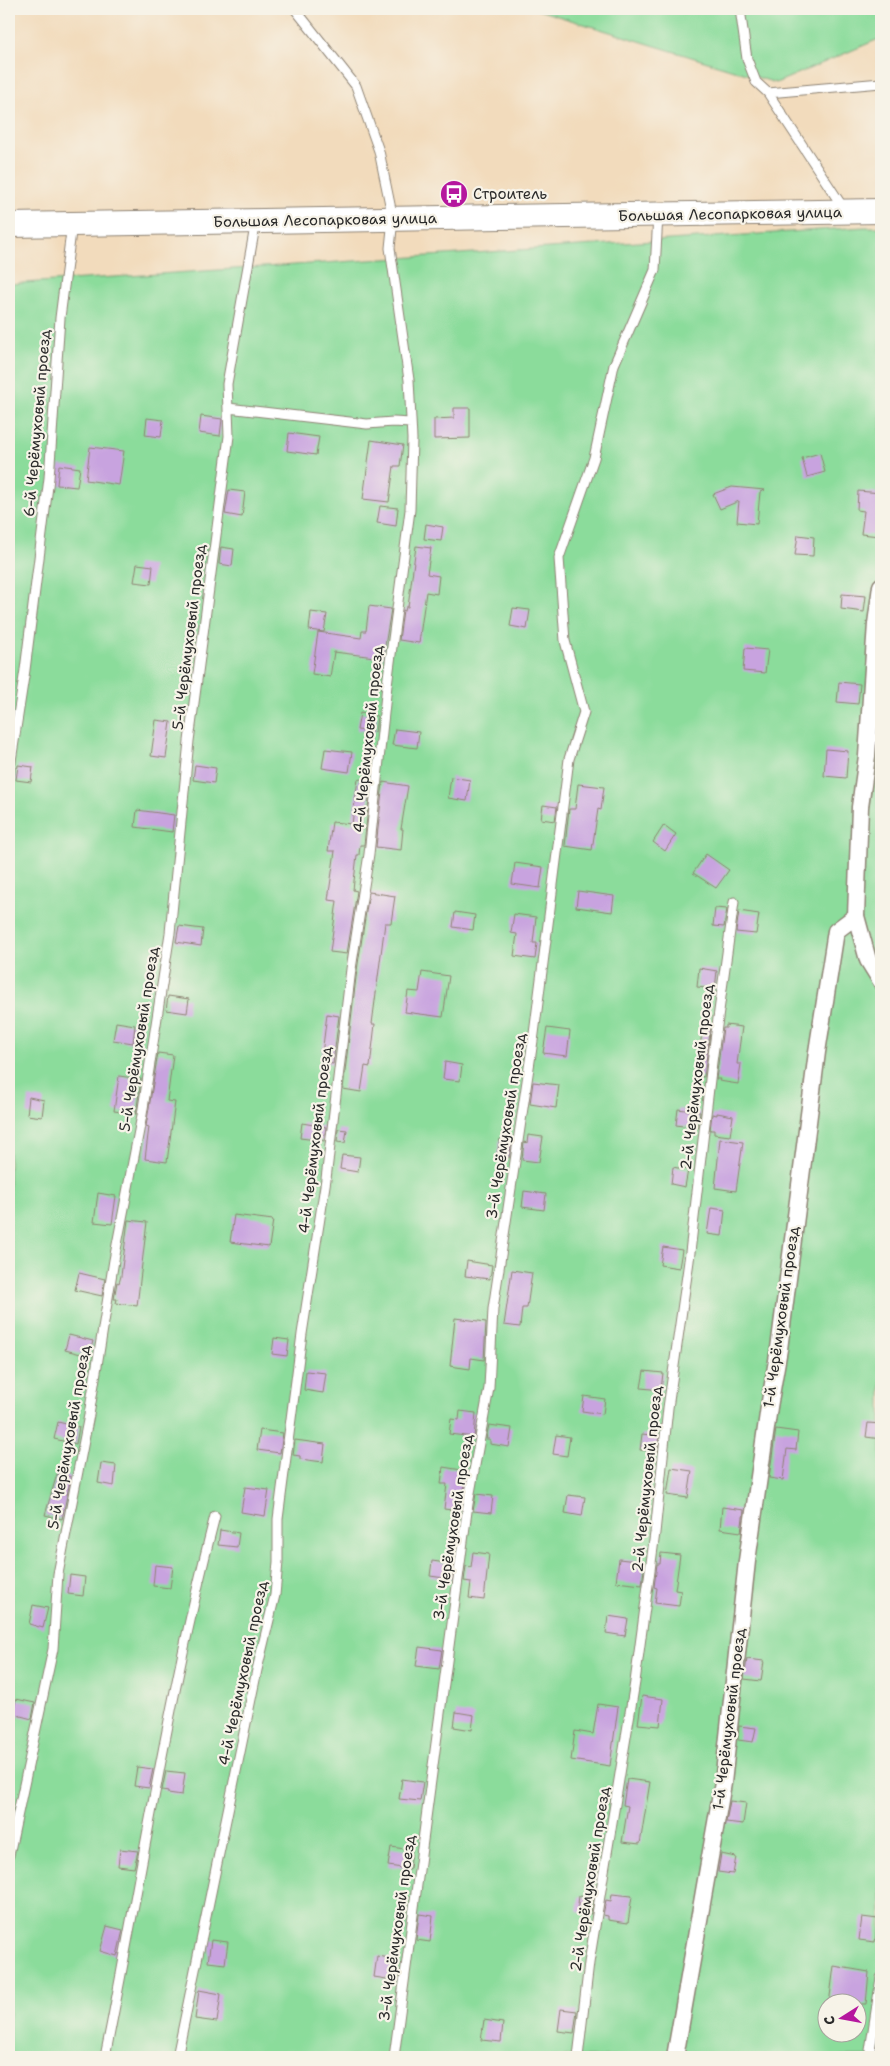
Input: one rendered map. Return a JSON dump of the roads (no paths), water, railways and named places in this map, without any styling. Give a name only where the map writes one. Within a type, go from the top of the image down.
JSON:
[{"type":"main road","name":"Большая Лесопарковая улица","points":[[9,225],[881,211]]},
{"type":"street","points":[[881,586],[876,624],[868,756],[860,807],[856,916],[868,960],[881,981]]},
{"type":"street","name":"1-й Черёмуховый проезд","points":[[675,2057],[723,1783],[747,1561],[779,1349],[817,1052],[836,930],[856,916]]},
{"type":"lane","name":"4-й Черёмуховый проезд","points":[[177,2057],[257,1670],[275,1595],[278,1562],[278,1519],[302,1334],[326,1179],[351,969],[369,854],[387,685],[410,510],[410,380],[390,248],[393,219],[380,151],[356,86],[295,9]]},
{"type":"lane","points":[[740,9],[747,59],[756,82],[768,93],[846,212]]},
{"type":"lane","points":[[768,93],[881,83]]},
{"type":"lane","name":"3-й Черёмуховый проезд","points":[[394,2057],[468,1504],[489,1388],[493,1309],[534,1034],[569,759],[584,712],[565,641],[559,558],[594,458],[614,365],[654,270],[658,215]]},
{"type":"lane","name":"5-й Черёмуховый проезд","points":[[9,1855],[53,1649],[58,1574],[89,1415],[114,1260],[142,1115],[167,952],[189,741],[230,436],[228,384],[256,221]]},
{"type":"lane","name":"6-й Черёмуховый проезд","points":[[9,774],[49,478],[60,318],[72,224]]},
{"type":"lane","points":[[228,408],[367,424],[411,423]]},
{"type":"lane","name":"2-й Черёмуховый проезд","points":[[578,2057],[589,1963],[638,1663],[655,1533],[668,1408],[689,1261],[712,1062],[734,902]]},
{"type":"lane","points":[[105,2057],[172,1710],[201,1572],[215,1516]]},
{"type":"lane","points":[[869,2057],[881,1978]]},
{"type":"place","name":"Строитель","points":[[454,194]]}]
